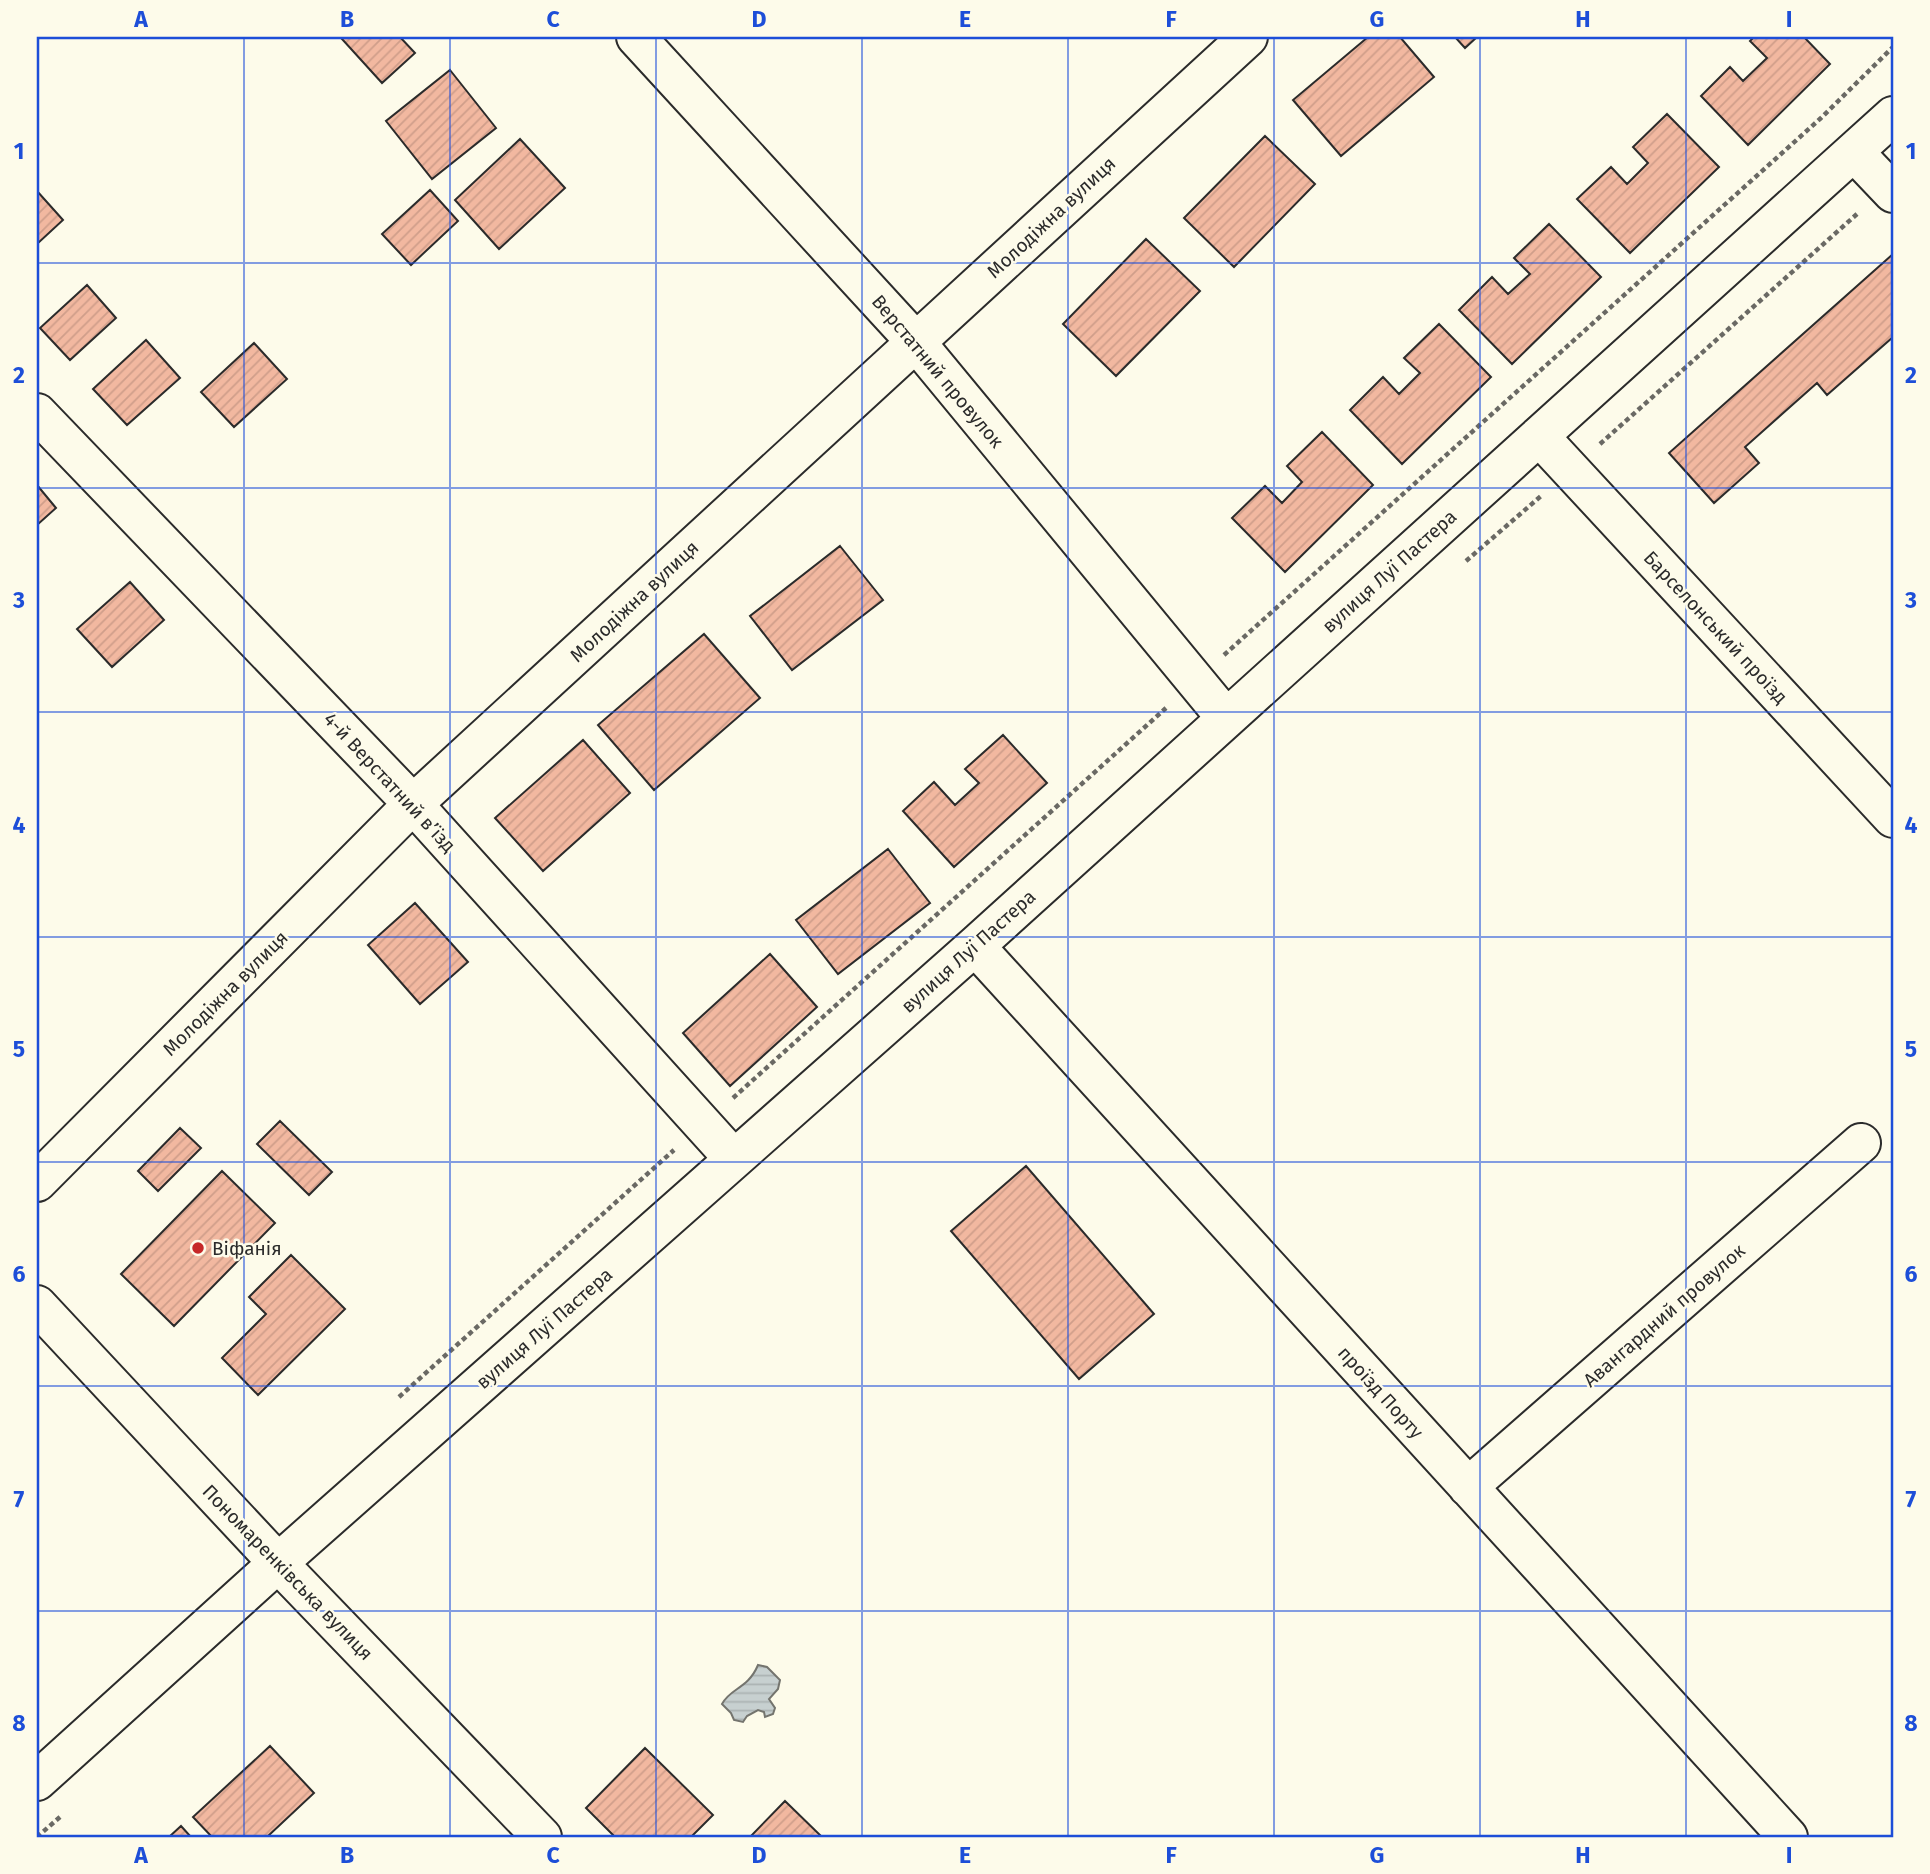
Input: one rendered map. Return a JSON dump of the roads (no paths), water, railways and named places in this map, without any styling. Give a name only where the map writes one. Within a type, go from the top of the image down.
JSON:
[{"type":"street","name":"Верстатний провулок","points":[[636,37],[915,341],[1226,718]]},
{"type":"street","name":"Молодіжна вулиця","points":[[37,1182],[413,804],[1248,37]]},
{"type":"street","name":"вулиця Луї Пастера","points":[[37,1781],[278,1563],[975,946],[1893,116]]},
{"type":"street","points":[[1854,152],[1893,193]]},
{"type":"street","name":"4-й Верстатний в’їзд","points":[[37,413],[413,804],[734,1159]]},
{"type":"street","name":"Барселонський проїзд","points":[[1539,436],[1893,818]]},
{"type":"street","name":"проїзд Порту","points":[[975,946],[1788,1837]]},
{"type":"street","name":"Авангардний провулок","points":[[1468,1486],[1861,1143]]},
{"type":"street","name":"Пономаренківська вулиця","points":[[37,1305],[278,1563],[542,1837]]},
{"type":"place","name":"Віфанія","points":[[198,1248]]}]
